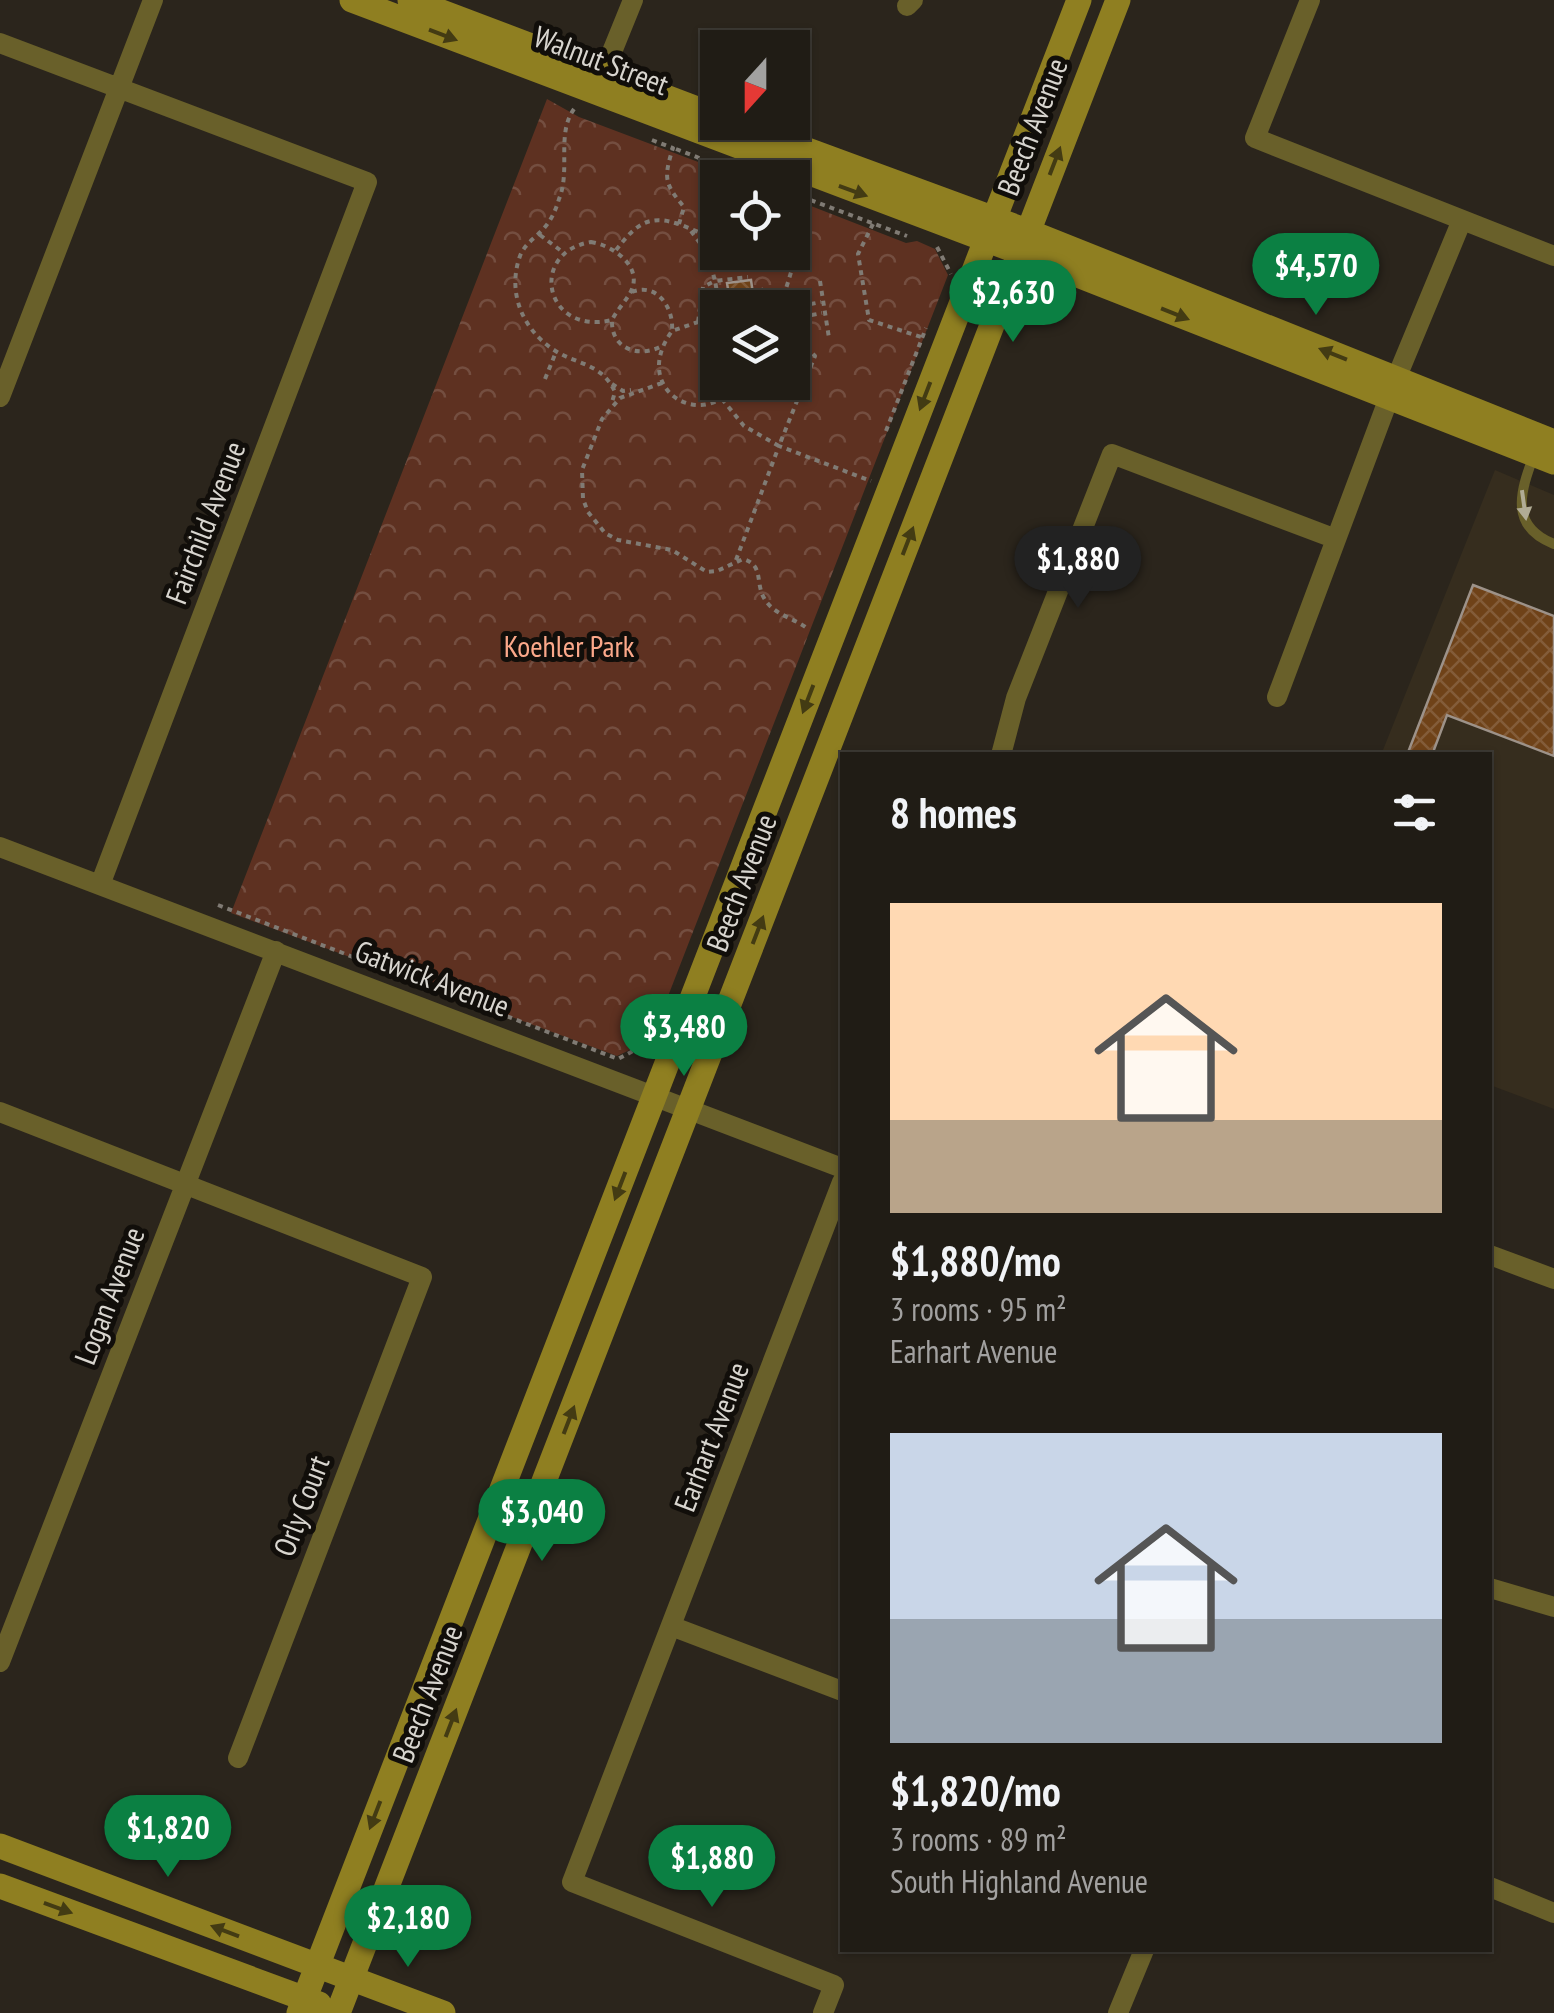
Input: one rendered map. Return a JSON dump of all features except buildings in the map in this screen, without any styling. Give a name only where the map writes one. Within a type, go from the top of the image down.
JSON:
[{"type":"main road","name":"Walnut Street","points":[[352,0],[990,229]]},
{"type":"main road","name":"Walnut Street","points":[[410,0],[700,111]]},
{"type":"main road","name":"Beech Avenue","points":[[302,2006],[1079,0]]},
{"type":"main road","name":"Beech Avenue","points":[[340,2012],[1118,0]]},
{"type":"main road","name":"Walnut Street","points":[[775,140],[1547,453]]},
{"type":"main road","points":[[0,1846],[443,2013]]},
{"type":"main road","points":[[0,1886],[302,2006],[340,2012]]},
{"type":"street","points":[[0,397],[153,0]]},
{"type":"street","points":[[603,74],[633,0]]},
{"type":"street","points":[[1310,0],[1255,138],[1554,256]]},
{"type":"street","points":[[0,42],[119,88]]},
{"type":"street","name":"Fairchild Avenue","points":[[100,885],[368,182],[119,88]]},
{"type":"street","points":[[1277,697],[1393,389],[1462,220]]},
{"type":"street","points":[[1003,752],[1016,698],[1112,454],[1336,539]]},
{"type":"street","name":"Gatwick Avenue","points":[[0,847],[840,1167]]},
{"type":"street","name":"Logan Avenue","points":[[0,1662],[276,951]]},
{"type":"street","points":[[0,1112],[186,1184]]},
{"type":"street","name":"Orly Court","points":[[186,1184],[422,1277],[238,1758]]},
{"type":"street","name":"Earhart Avenue","points":[[823,2013],[834,1985],[572,1882],[840,1187]]},
{"type":"street","points":[[1492,1257],[1554,1279]]},
{"type":"street","points":[[1492,1589],[1554,1607]]},
{"type":"street","points":[[671,1626],[840,1690]]},
{"type":"street","points":[[1492,1889],[1554,1913]]},
{"type":"street","points":[[1118,2013],[1143,1952]]},
{"type":"lane","points":[[1547,453],[1522,488],[1520,507],[1529,527],[1554,544]]},
{"type":"path","points":[[565,106],[574,109],[566,125],[565,181],[553,215],[519,258],[516,292],[524,322],[556,352],[590,364],[623,390],[636,390]]},
{"type":"path","points":[[640,135],[705,160]]},
{"type":"path","points":[[674,148],[667,184],[684,208],[682,226]]},
{"type":"path","points":[[810,201],[904,236],[915,234]]},
{"type":"path","points":[[616,250],[646,220],[700,233]]},
{"type":"path","points":[[873,224],[858,254],[869,320],[921,336]]},
{"type":"path","points":[[682,226],[703,246],[716,290]]},
{"type":"path","points":[[538,234],[564,254]]},
{"type":"path","points":[[612,320],[575,320],[555,301],[552,274],[564,254],[577,244],[591,242],[616,250],[631,271],[632,292]]},
{"type":"path","points":[[935,243],[951,274],[946,286]]},
{"type":"path","points":[[672,331],[698,322],[703,287],[714,281],[748,276]]},
{"type":"path","points":[[820,281],[828,338]]},
{"type":"path","points":[[662,346],[652,352],[638,352],[616,340],[612,320],[632,292],[640,288],[670,305],[674,317],[672,331],[662,346],[658,369],[662,382],[682,402],[696,405],[718,400]]},
{"type":"path","points":[[810,304],[822,302]]},
{"type":"path","points":[[810,316],[824,313]]},
{"type":"path","points":[[885,436],[921,336],[932,317]]},
{"type":"path","points":[[545,379],[556,352]]},
{"type":"path","points":[[610,407],[636,390],[662,382]]},
{"type":"path","points":[[611,383],[615,392],[582,470],[583,499],[596,523],[618,540],[672,550],[707,572],[728,568],[736,560],[798,400]]},
{"type":"path","points":[[723,400],[744,426],[780,446],[871,481],[876,468]]},
{"type":"path","points":[[736,560],[751,561],[758,568],[764,599],[776,610],[810,634],[813,621]]},
{"type":"path","points":[[218,904],[618,1058],[653,1041]]},
{"type":"shaded area","points":[[1495,470],[1554,495],[1554,1109],[1492,1086],[1492,752],[1382,752]]},
{"type":"green space","name":"Koehler Park","points":[[547,99],[579,117],[700,163],[700,270],[810,270],[810,206],[906,243],[917,241],[935,249],[948,275],[651,1040],[617,1056],[231,913]]}]
